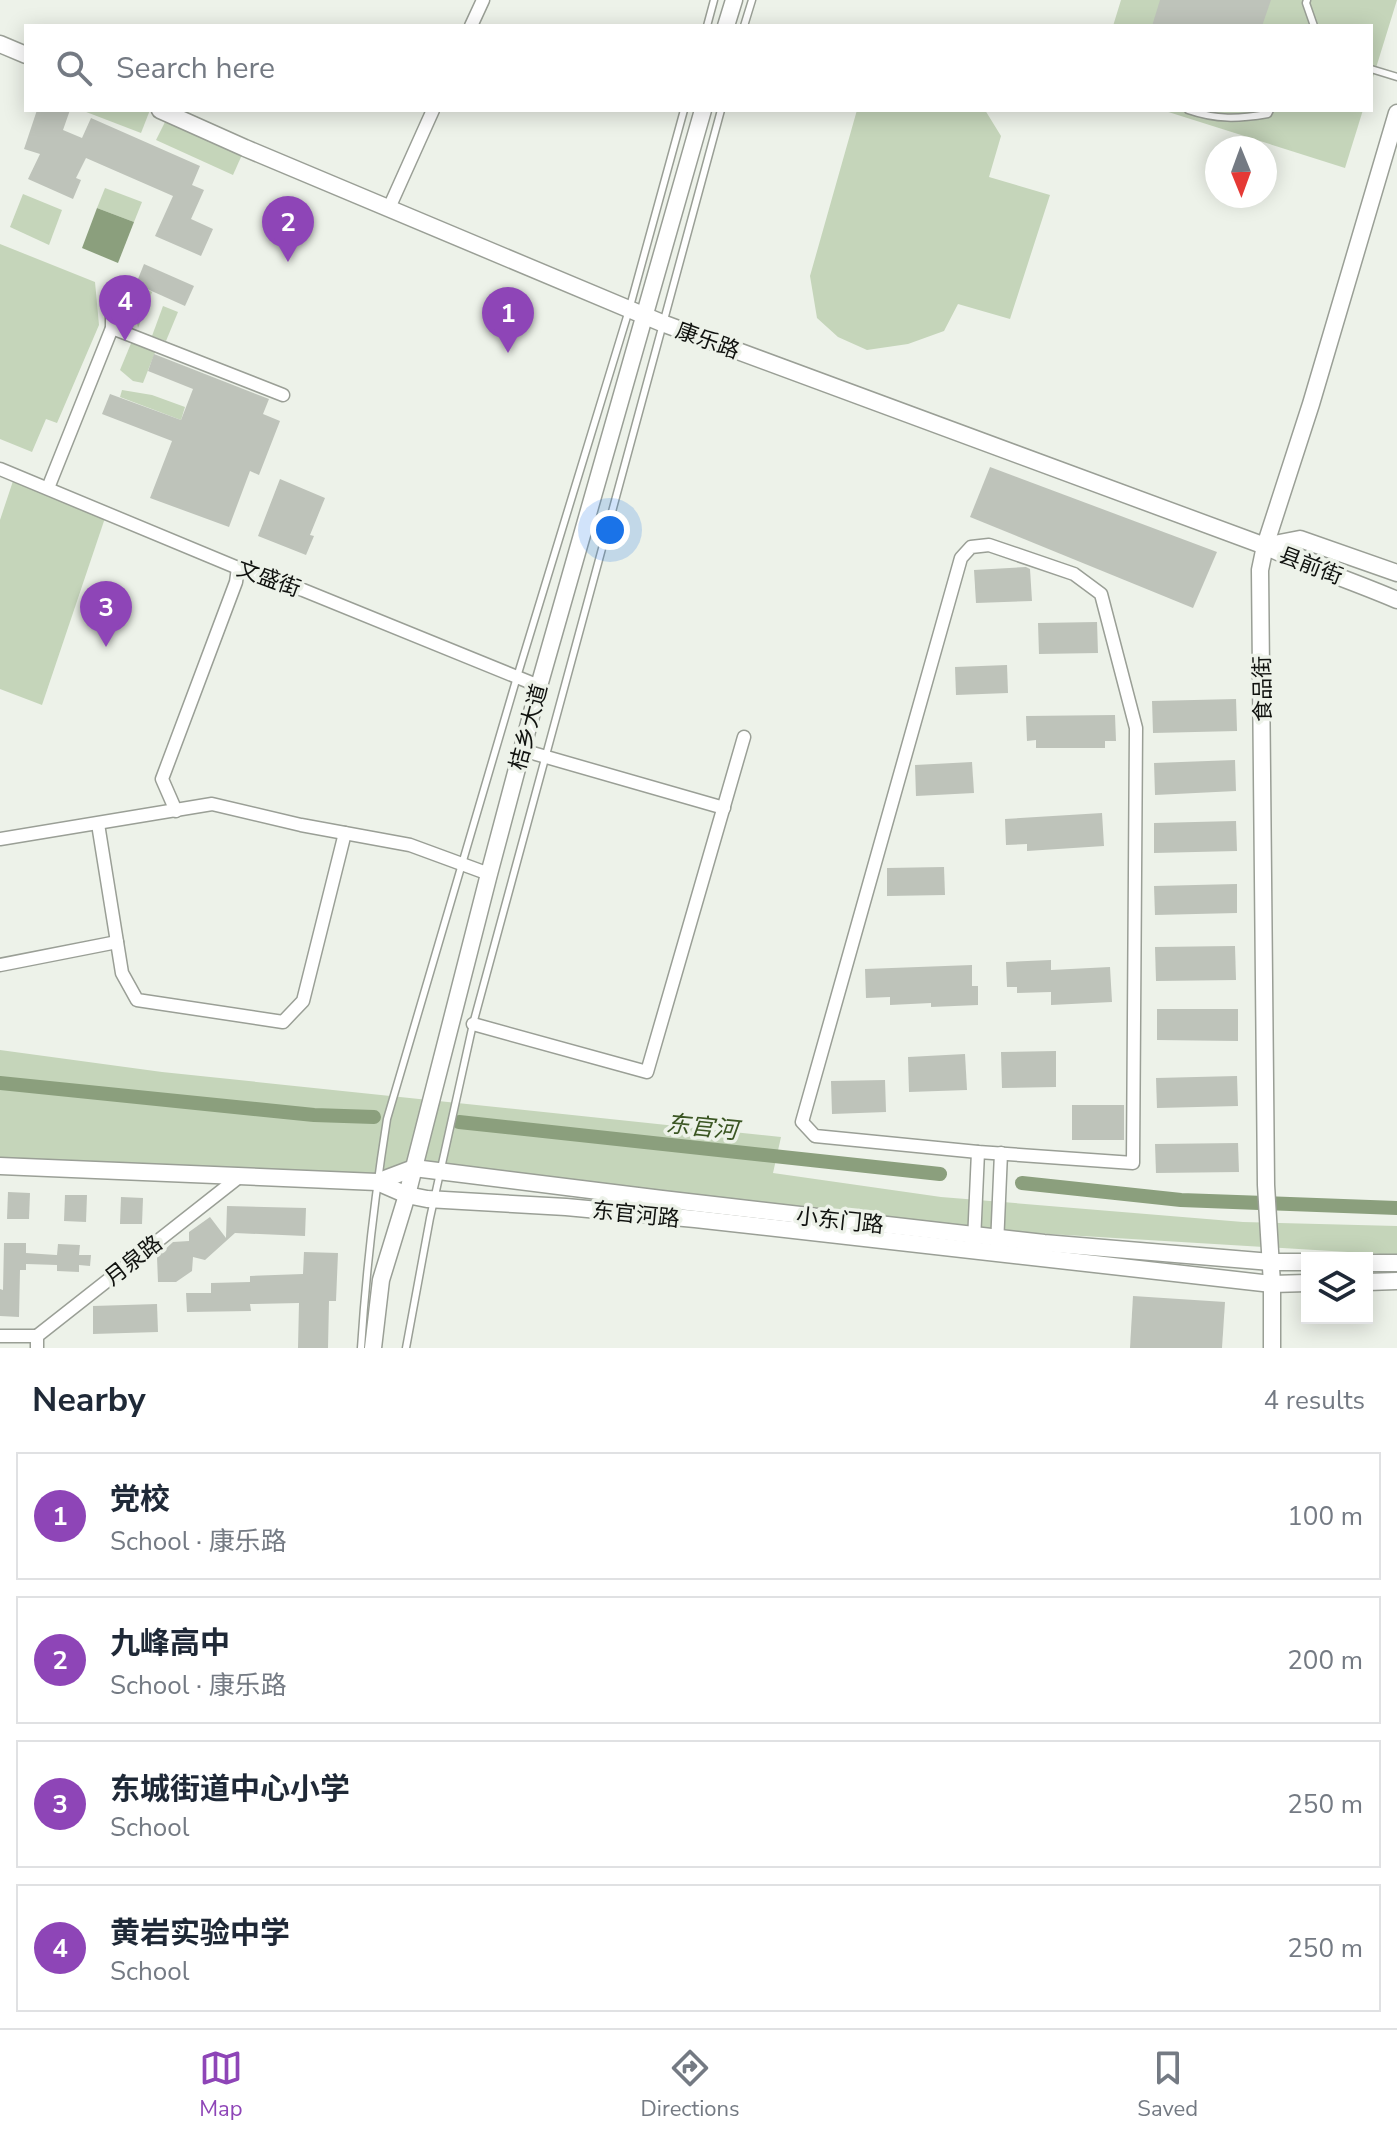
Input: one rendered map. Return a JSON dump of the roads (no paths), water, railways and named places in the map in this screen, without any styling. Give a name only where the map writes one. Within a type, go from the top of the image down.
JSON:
[{"type":"street","points":[[472,24],[483,0]]},
{"type":"street","points":[[727,24],[734,0]]},
{"type":"street","points":[[0,44],[24,54]]},
{"type":"street","name":"康乐路","points":[[165,112],[662,323],[1265,546]]},
{"type":"street","points":[[389,208],[432,112]]},
{"type":"street","name":"桔乡大道","points":[[373,1348],[381,1280],[407,1195],[637,313],[702,112]]},
{"type":"street","name":"食品街","points":[[1272,1348],[1267,1191],[1260,570],[1397,113]]},
{"type":"street","points":[[48,488],[112,328],[112,289]]},
{"type":"street","points":[[112,328],[283,395]]},
{"type":"street","name":"文盛街","points":[[1,472],[48,488],[238,568],[303,590],[539,686]]},
{"type":"street","name":"县前街","points":[[1265,546],[1300,539],[1397,573]]},
{"type":"street","points":[[989,545],[1074,574],[1101,594],[1136,728],[1133,1163],[1001,1153],[815,1136],[802,1122],[961,558],[971,547],[989,545]]},
{"type":"street","name":"县前街","points":[[1265,546],[1294,561],[1354,581],[1397,600]]},
{"type":"street","points":[[176,811],[162,779],[236,582],[238,568]]},
{"type":"street","points":[[473,1024],[647,1072],[744,737]]},
{"type":"street","points":[[522,750],[724,808]]},
{"type":"street","points":[[0,839],[212,804],[301,825],[410,845],[489,874]]},
{"type":"street","points":[[98,824],[122,973],[137,1000],[283,1022],[303,1001],[345,833]]},
{"type":"street","points":[[0,965],[117,942]]},
{"type":"street","points":[[974,1243],[978,1152]]},
{"type":"street","points":[[1001,1153],[997,1245],[1301,1262]]},
{"type":"street","name":"东官河路","points":[[0,1166],[377,1182],[407,1195],[434,1200],[595,1210],[997,1245],[1272,1284]]},
{"type":"street","name":"小东门路","points":[[377,1182],[414,1168],[974,1243]]},
{"type":"street","name":"月泉路","points":[[37,1342],[239,1177]]},
{"type":"street","points":[[1373,1263],[1397,1263]]},
{"type":"street","points":[[1373,1282],[1397,1281]]},
{"type":"street","points":[[1272,1284],[1301,1283]]},
{"type":"street","points":[[0,1336],[37,1342]]},
{"type":"lane","points":[[708,24],[714,0]]},
{"type":"lane","points":[[745,24],[752,0]]},
{"type":"lane","points":[[1307,0],[1313,24]]},
{"type":"lane","points":[[1373,70],[1397,77]]},
{"type":"lane","points":[[361,1348],[366,1275],[387,1119],[517,677],[637,313],[684,112]]},
{"type":"lane","points":[[406,1348],[434,1200],[473,1024],[720,112]]},
{"type":"lane","points":[[1194,112],[1238,119],[1269,112]]},
{"type":"waterway","name":"东官河","points":[[0,1083],[314,1115],[374,1117]]},
{"type":"waterway","name":"东官河","points":[[459,1122],[940,1174]]},
{"type":"waterway","name":"东官河","points":[[1022,1183],[1181,1200],[1397,1208]]},
{"type":"place","name":"九峰高中","points":[[288,262]]},
{"type":"place","name":"黄岩实验中学","points":[[125,341]]},
{"type":"place","name":"党校","points":[[508,353]]},
{"type":"place","name":"东城街道中心小学","points":[[106,647]]}]
